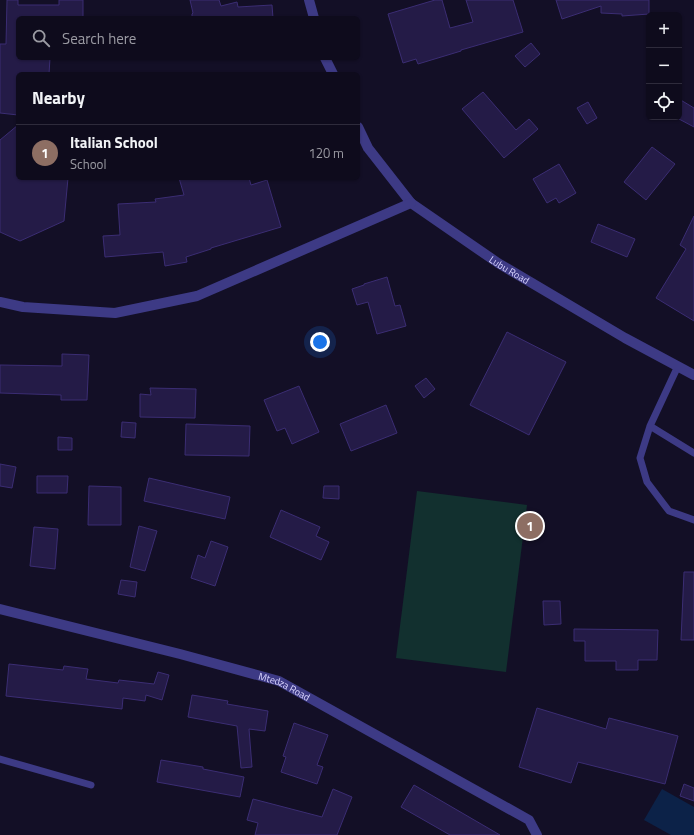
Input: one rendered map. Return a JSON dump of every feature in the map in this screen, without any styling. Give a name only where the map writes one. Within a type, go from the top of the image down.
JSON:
[{"type":"street","points":[[309,0],[313,16]]},
{"type":"street","points":[[326,60],[332,72]]},
{"type":"street","name":"Lubu Road","points":[[360,131],[368,148],[412,203],[498,263],[625,338],[694,375]]},
{"type":"street","points":[[0,302],[23,307],[115,313],[197,296],[412,203]]},
{"type":"street","name":"Mtedza Road","points":[[0,609],[180,654],[279,681],[529,820],[537,835]]},
{"type":"lane","points":[[678,366],[650,426],[640,458],[647,482],[669,511],[694,520]]},
{"type":"lane","points":[[650,426],[694,452]]},
{"type":"lane","points":[[0,760],[91,785]]},
{"type":"green space","points":[[417,491],[527,505],[506,672],[396,658]]},
{"type":"water","points":[[662,789],[694,807],[694,835],[671,835],[644,820]]},
{"type":"building","points":[[7,0],[18,0],[18,5],[59,5],[59,0],[83,0],[83,16],[16,16],[16,60],[50,60],[49,72],[16,72],[16,115],[0,113],[0,44],[6,44]]},
{"type":"building","points":[[190,0],[219,0],[221,6],[237,2],[238,7],[272,5],[273,16],[192,16],[193,13]]},
{"type":"building","points":[[435,0],[442,0],[450,28],[473,22],[466,0],[513,0],[523,32],[418,64],[416,59],[403,63],[388,14]]},
{"type":"building","points":[[556,0],[649,0],[649,12],[646,12],[646,14],[622,16],[622,14],[601,13],[601,6],[562,19]]},
{"type":"building","points":[[531,43],[540,54],[525,67],[515,56]]},
{"type":"building","points":[[483,92],[516,130],[529,119],[538,129],[504,158],[462,109]]},
{"type":"building","points":[[682,101],[694,108],[694,127],[681,120]]},
{"type":"building","points":[[588,102],[597,118],[587,124],[577,108]]},
{"type":"building","points":[[16,127],[16,180],[68,180],[64,221],[20,241],[0,232],[0,140]]},
{"type":"building","points":[[652,147],[675,164],[646,200],[624,182]]},
{"type":"building","points":[[559,164],[576,193],[559,203],[556,198],[547,203],[533,179]]},
{"type":"building","points":[[180,180],[250,180],[251,185],[267,180],[281,227],[186,257],[187,262],[165,266],[163,252],[105,257],[103,236],[120,235],[118,204],[156,202],[155,199],[184,195]]},
{"type":"building","points":[[694,216],[694,321],[656,298],[686,249],[680,245]]},
{"type":"building","points":[[598,224],[635,239],[627,257],[591,242]]},
{"type":"building","points":[[387,277],[395,306],[400,305],[406,326],[377,334],[368,302],[357,305],[352,289]]},
{"type":"building","points":[[507,332],[566,362],[529,435],[470,405]]},
{"type":"building","points":[[62,354],[89,355],[87,400],[61,400],[61,395],[0,393],[0,365],[62,366]]},
{"type":"building","points":[[426,378],[435,389],[424,398],[415,386]]},
{"type":"building","points":[[299,386],[319,432],[292,444],[285,428],[277,431],[264,400]]},
{"type":"building","points":[[150,388],[196,389],[195,418],[140,417],[140,394],[151,395]]},
{"type":"building","points":[[386,405],[397,433],[351,451],[340,424]]},
{"type":"building","points":[[122,422],[136,423],[135,438],[121,437]]},
{"type":"building","points":[[186,424],[250,426],[249,456],[185,455]]},
{"type":"building","points":[[58,437],[72,438],[72,450],[58,450]]},
{"type":"building","points":[[0,464],[16,467],[12,488],[0,486]]},
{"type":"building","points":[[37,476],[68,476],[67,493],[37,493]]},
{"type":"building","points":[[149,478],[230,497],[225,519],[144,501]]},
{"type":"building","points":[[89,486],[121,487],[121,525],[88,525]]},
{"type":"building","points":[[324,486],[339,486],[339,499],[323,498]]},
{"type":"building","points":[[281,510],[320,527],[316,536],[329,542],[321,560],[270,537]]},
{"type":"building","points":[[139,526],[157,531],[145,571],[130,567]]},
{"type":"building","points":[[34,527],[58,529],[55,569],[30,566]]},
{"type":"building","points":[[211,541],[228,547],[215,586],[191,578],[198,555],[205,558]]},
{"type":"building","points":[[684,572],[694,572],[694,640],[681,640]]},
{"type":"building","points":[[121,580],[137,582],[135,597],[118,594]]},
{"type":"building","points":[[543,601],[560,601],[561,624],[544,625]]},
{"type":"building","points":[[574,629],[658,630],[657,660],[638,660],[638,670],[616,670],[616,661],[585,661],[585,641],[574,641]]},
{"type":"building","points":[[9,664],[63,670],[64,666],[88,669],[86,679],[118,683],[119,680],[154,684],[158,672],[169,675],[162,700],[146,695],[145,701],[123,698],[122,709],[6,696]]},
{"type":"building","points":[[192,695],[228,701],[227,704],[268,711],[265,731],[249,729],[252,767],[241,768],[237,726],[188,717]]},
{"type":"building","points":[[537,708],[606,729],[609,718],[678,736],[665,784],[578,762],[571,783],[519,767]]},
{"type":"building","points":[[294,723],[328,735],[317,765],[323,767],[317,784],[281,772],[286,757],[283,756]]},
{"type":"building","points":[[161,760],[203,767],[203,769],[244,777],[240,797],[157,782]]},
{"type":"building","points":[[684,784],[694,788],[694,801],[680,796]]},
{"type":"building","points":[[414,785],[500,835],[450,835],[401,807]]},
{"type":"building","points":[[333,789],[352,797],[337,835],[255,835],[258,823],[247,820],[253,799],[322,817]]},
{"type":"place","name":"Italian School","points":[[530,526]]}]
